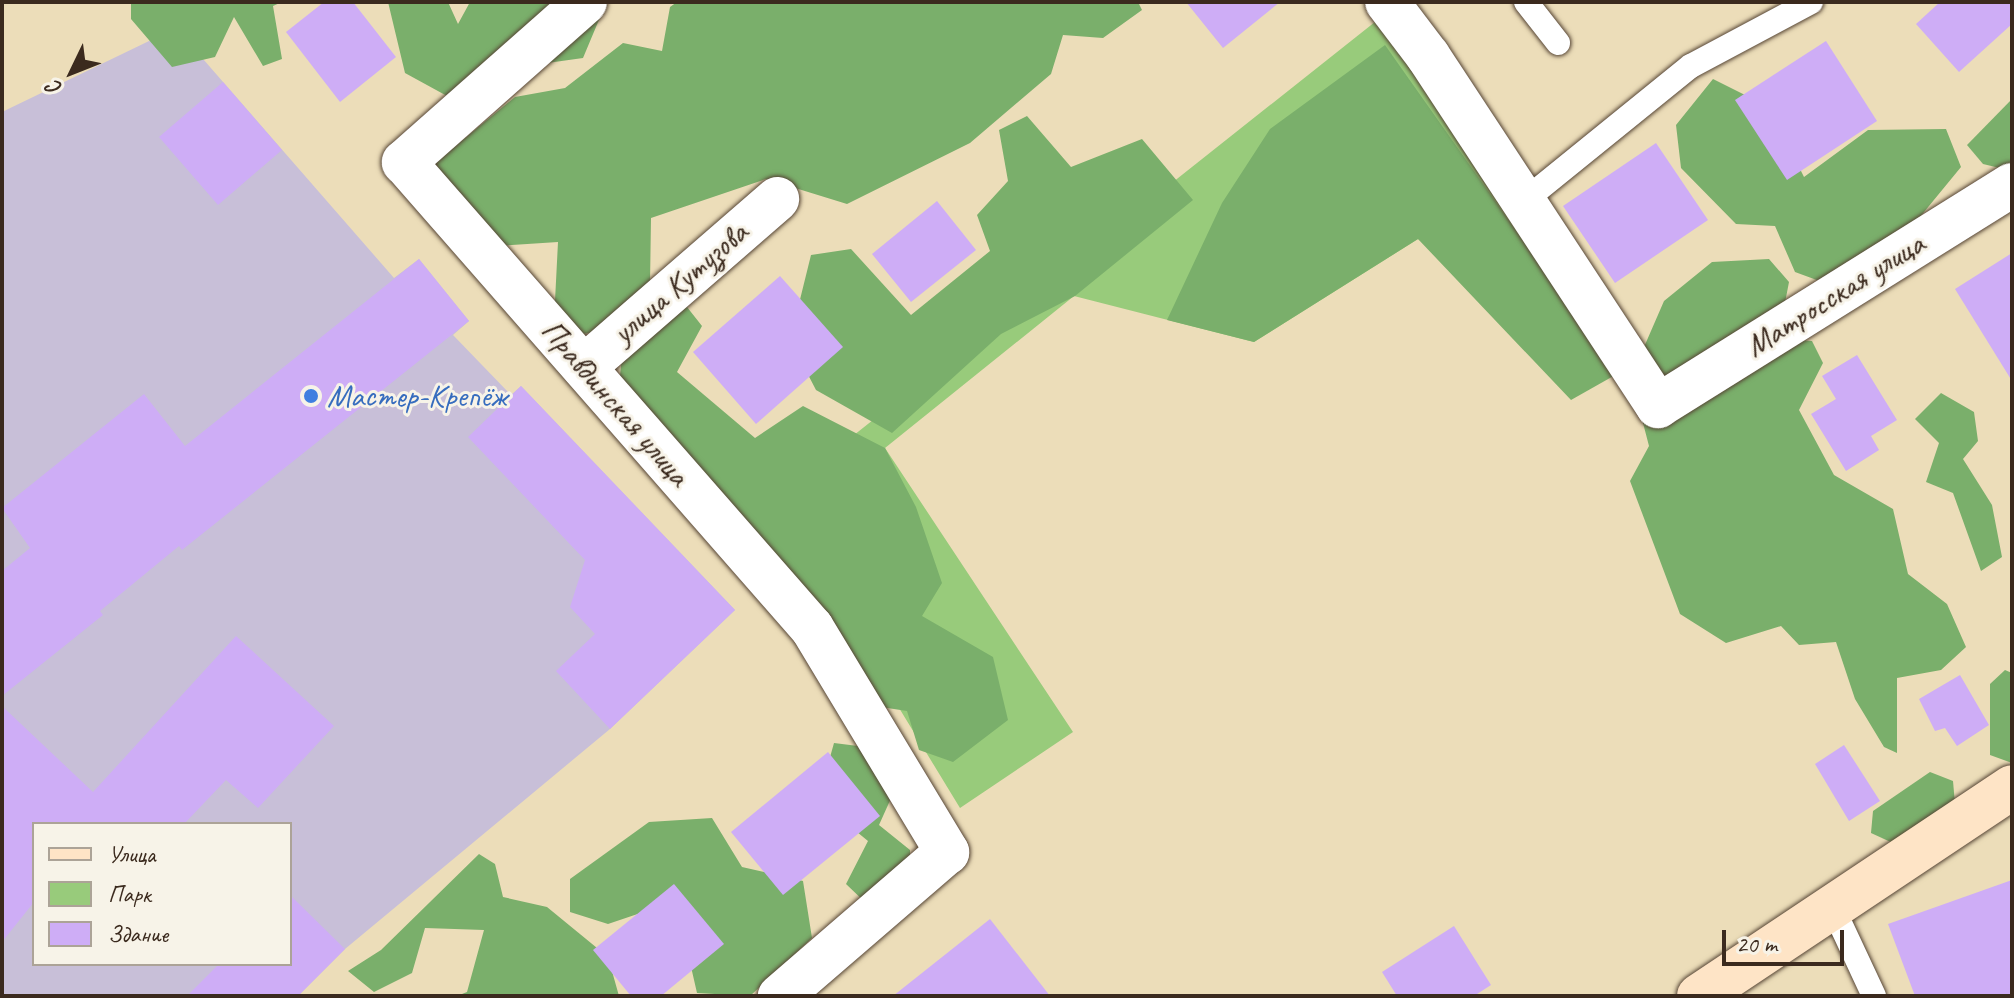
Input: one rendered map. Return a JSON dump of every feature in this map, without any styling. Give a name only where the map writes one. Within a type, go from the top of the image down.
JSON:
[{"type":"street","name":"Правдинская улица","points":[[585,2],[404,162],[812,628],[947,852],[780,996]]},
{"type":"street","points":[[1387,2],[1524,201]]},
{"type":"street","name":"Матросская улица","points":[[1524,201],[1658,406],[2012,185]]},
{"type":"street","name":"улица Кутузова","points":[[584,367],[777,199]]},
{"type":"street","points":[[1699,996],[2012,787]]},
{"type":"lane","points":[[1526,2],[1558,43]]},
{"type":"lane","points":[[1524,201],[1691,66],[1811,2]]},
{"type":"lane","points":[[1833,908],[1874,996]]},
{"type":"shaded area","points":[[176,28],[394,278],[419,259],[469,321],[453,335],[511,395],[521,386],[735,610],[610,729],[345,949],[298,996],[2,996],[2,112]]},
{"type":"green space","points":[[131,2],[282,2],[273,6],[282,59],[263,66],[234,17],[215,57],[172,67],[131,19]]},
{"type":"green space","points":[[388,2],[448,2],[458,24],[470,2],[588,2],[601,15],[583,58],[490,71],[458,102],[405,73]]},
{"type":"green space","points":[[677,2],[1138,2],[1142,10],[1103,38],[1063,35],[1051,74],[970,143],[847,204],[766,179],[651,218],[650,285],[623,326],[553,340],[558,242],[467,248],[425,171],[515,97],[565,88],[623,43],[662,51],[670,7]]},
{"type":"green space","points":[[1385,14],[1617,374],[1418,239],[1254,342],[1074,296],[885,448],[1073,732],[960,808],[840,611],[757,512]]},
{"type":"green space","points":[[1385,45],[1617,374],[1571,400],[1418,239],[1254,342],[1167,320],[1222,203],[1270,129]]},
{"type":"green space","points":[[1713,79],[1769,107],[1804,177],[1868,130],[1946,129],[1961,167],[1892,251],[1833,286],[1795,272],[1775,226],[1736,224],[1681,168],[1676,125]]},
{"type":"green space","points":[[2012,99],[2012,171],[1983,164],[1967,145]]},
{"type":"green space","points":[[1027,116],[1071,167],[1142,139],[1193,200],[1075,296],[1001,334],[892,433],[816,390],[790,340],[811,255],[851,249],[911,315],[990,251],[977,215],[1008,181],[999,130]]},
{"type":"green space","points":[[1769,259],[1789,282],[1778,339],[1812,341],[1823,363],[1799,410],[1834,475],[1893,509],[1908,574],[1947,604],[1966,647],[1941,670],[1897,678],[1897,753],[1884,747],[1855,699],[1836,642],[1799,645],[1781,626],[1726,643],[1680,614],[1630,481],[1649,446],[1631,377],[1664,301],[1712,262]]},
{"type":"green space","points":[[687,307],[702,326],[677,372],[755,438],[803,406],[885,448],[916,507],[942,583],[922,616],[993,657],[1008,720],[953,762],[919,750],[907,711],[868,705],[618,396],[623,346]]},
{"type":"green space","points":[[1941,393],[1974,412],[1978,441],[1963,459],[1992,505],[2002,557],[1981,571],[1953,493],[1926,482],[1939,443],[1915,419]]},
{"type":"green space","points":[[2005,670],[2012,673],[2012,763],[1990,755],[1990,684]]},
{"type":"green space","points":[[834,743],[866,747],[897,785],[879,825],[910,850],[910,877],[869,906],[846,884],[868,841],[818,800]]},
{"type":"green space","points":[[1930,772],[1953,781],[1955,804],[1895,844],[1871,833],[1873,811]]},
{"type":"green space","points":[[712,818],[742,867],[803,881],[812,938],[750,996],[697,993],[676,901],[608,924],[570,912],[570,879],[649,822]]},
{"type":"green space","points":[[479,854],[495,864],[503,897],[547,907],[608,957],[619,996],[457,996],[467,992],[484,930],[425,928],[412,973],[374,992],[348,971],[381,950]]},
{"type":"building","points":[[324,2],[353,2],[396,57],[340,102],[286,32]]},
{"type":"building","points":[[1186,2],[1280,2],[1223,48]]},
{"type":"building","points":[[1940,2],[2012,2],[2012,24],[1959,72],[1916,24]]},
{"type":"building","points":[[1826,41],[1877,121],[1787,180],[1735,100]]},
{"type":"building","points":[[223,82],[282,150],[218,205],[159,137]]},
{"type":"building","points":[[1656,143],[1708,220],[1615,283],[1563,206]]},
{"type":"building","points":[[937,201],[976,250],[911,302],[872,254]]},
{"type":"building","points":[[2012,253],[2012,381],[1955,289]]},
{"type":"building","points":[[419,259],[469,321],[182,550],[179,546],[100,611],[103,615],[2,696],[2,571],[30,548],[2,508],[144,394],[185,446]]},
{"type":"building","points":[[780,276],[843,347],[756,424],[693,352]]},
{"type":"building","points":[[1857,355],[1897,420],[1871,436],[1879,450],[1846,471],[1811,414],[1836,399],[1822,376]]},
{"type":"building","points":[[521,386],[735,610],[610,729],[556,671],[595,634],[570,607],[585,560],[468,437]]},
{"type":"building","points":[[236,636],[334,726],[258,808],[226,780],[186,822],[32,822],[32,904],[2,942],[2,706],[93,792]]},
{"type":"building","points":[[1960,675],[1989,725],[1957,746],[1945,728],[1935,731],[1919,699]]},
{"type":"building","points":[[1844,745],[1880,801],[1849,821],[1815,764]]},
{"type":"building","points":[[828,752],[880,816],[783,895],[731,832]]},
{"type":"building","points":[[2012,880],[2012,996],[1915,996],[1888,924]]},
{"type":"building","points":[[674,884],[724,944],[661,996],[631,996],[593,950]]},
{"type":"building","points":[[292,897],[345,949],[298,996],[187,996],[217,966],[292,966]]},
{"type":"building","points":[[990,919],[1050,996],[893,996]]},
{"type":"building","points":[[1454,926],[1491,985],[1474,996],[1397,996],[1382,972]]},
{"type":"place","name":"Мастер-Крепёж","points":[[311,396]]}]
